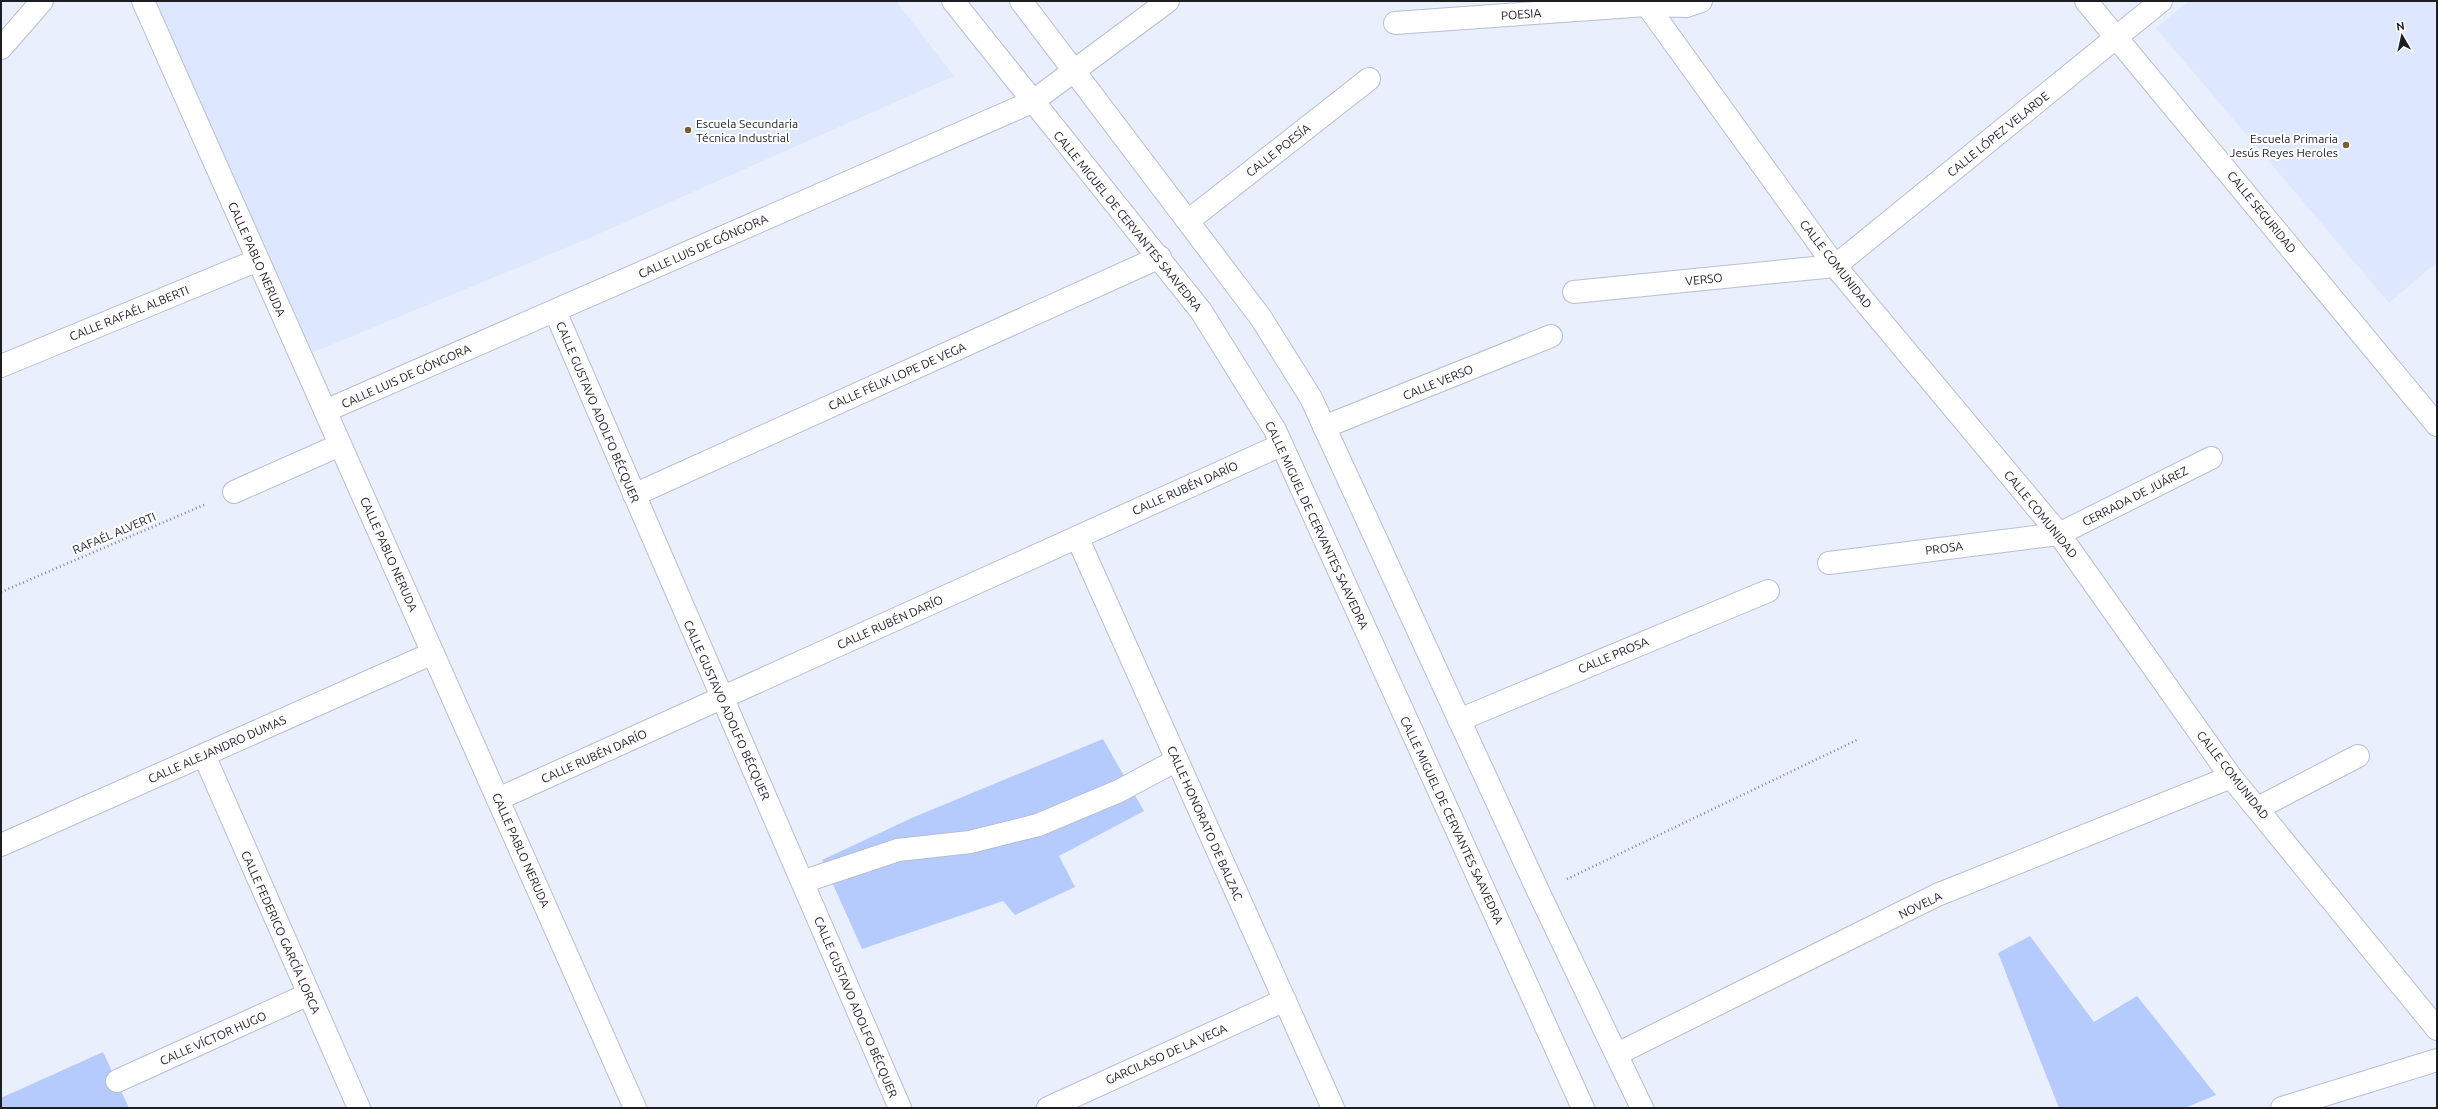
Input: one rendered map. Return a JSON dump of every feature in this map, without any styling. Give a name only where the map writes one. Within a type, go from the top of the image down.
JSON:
[{"type":"street","points":[[1,48],[42,1]]},
{"type":"street","name":"CALLE PABLO NERUDA","points":[[143,1],[635,1108]]},
{"type":"street","name":"CALLE MIGUEL DE CERVANTES SAAVEDRA","points":[[953,1],[1032,102],[1160,257],[1201,312],[1274,430],[1583,1108]]},
{"type":"street","points":[[1020,1],[1261,318],[1311,398],[1538,892],[1642,1108]]},
{"type":"street","name":"CALLE LUIS DE GÓNGORA","points":[[326,411],[1032,102],[1075,72],[1168,1]]},
{"type":"street","name":"POESIA","points":[[1396,23],[1645,3],[1686,6],[1701,1]]},
{"type":"street","name":"CALLE SEGURIDAD","points":[[2086,1],[2118,37],[2437,425]]},
{"type":"street","name":"CALLE LÓPEZ VELARDE","points":[[1835,266],[2161,1]]},
{"type":"street","name":"CALLE COMUNIDAD","points":[[1645,3],[1835,266],[2059,534],[2231,776],[2437,1029]]},
{"type":"street","name":"CALLE POESÍA","points":[[1188,220],[1369,79]]},
{"type":"street","name":"CALLE FÉLIX LOPE DE VEGA","points":[[634,495],[1160,257]]},
{"type":"street","name":"CALLE RAFAÉL ALBERTI","points":[[1,366],[258,260]]},
{"type":"street","name":"VERSO","points":[[1574,292],[1835,266]]},
{"type":"street","name":"CALLE GUSTAVO ADOLFO BÉCQUER","points":[[555,311],[900,1108]]},
{"type":"street","name":"CALLE VERSO","points":[[1324,427],[1551,336]]},
{"type":"street","points":[[234,492],[340,445]]},
{"type":"street","name":"CALLE RUBÉN DARÍO","points":[[498,799],[1281,445]]},
{"type":"street","name":"CERRADA DE JUÁREZ","points":[[2059,534],[2211,458]]},
{"type":"street","name":"PROSA","points":[[1829,563],[2059,534]]},
{"type":"street","name":"CALLE HONORATO DE BALZAC","points":[[1077,537],[1333,1108]]},
{"type":"street","name":"CALLE PROSA","points":[[1458,720],[1768,591]]},
{"type":"street","name":"CALLE ALEJANDRO DUMAS","points":[[1,845],[433,653]]},
{"type":"street","name":"CALLE FEDERICO GARCÍA LORCA","points":[[204,755],[359,1108]]},
{"type":"street","points":[[2258,808],[2358,756]]},
{"type":"street","points":[[802,882],[898,850],[970,842],[1038,824],[1119,791],[1177,760]]},
{"type":"street","name":"NOVELA","points":[[1617,1054],[1937,895],[2231,776]]},
{"type":"street","name":"CALLE VÍCTOR HUGO","points":[[117,1081],[309,994]]},
{"type":"street","name":"GARCILASO DE LA VEGA","points":[[1048,1108],[1285,1000]]},
{"type":"street","points":[[2282,1108],[2437,1060]]},
{"type":"path","name":"RAFAÉL ALVERTI","points":[[1,592],[234,492]]},
{"type":"path","points":[[1538,892],[1859,739]]},
{"type":"shaded area","name":"Escuela Secundaria Técnica Industrial","points":[[144,1],[896,1],[954,76],[587,239],[304,356]]},
{"type":"shaded area","name":"Escuela Primaria Jesús Reyes Heroles","points":[[2189,1],[2434,1],[2437,4],[2437,262],[2389,303],[2156,28]]},
{"type":"shaded area","points":[[1103,739],[1144,811],[1059,856],[1075,887],[1015,915],[1003,901],[862,949],[822,860],[914,817]]},
{"type":"shaded area","points":[[2030,936],[2094,1022],[2137,996],[2216,1095],[2185,1108],[2059,1108],[1998,953]]},
{"type":"shaded area","points":[[103,1052],[129,1108],[1,1108],[1,1098]]},
{"type":"place","name":"Escuela Secundaria Técnica Industrial","points":[[688,130]]},
{"type":"place","name":"Escuela Primaria Jesús Reyes Heroles","points":[[2346,145]]}]
